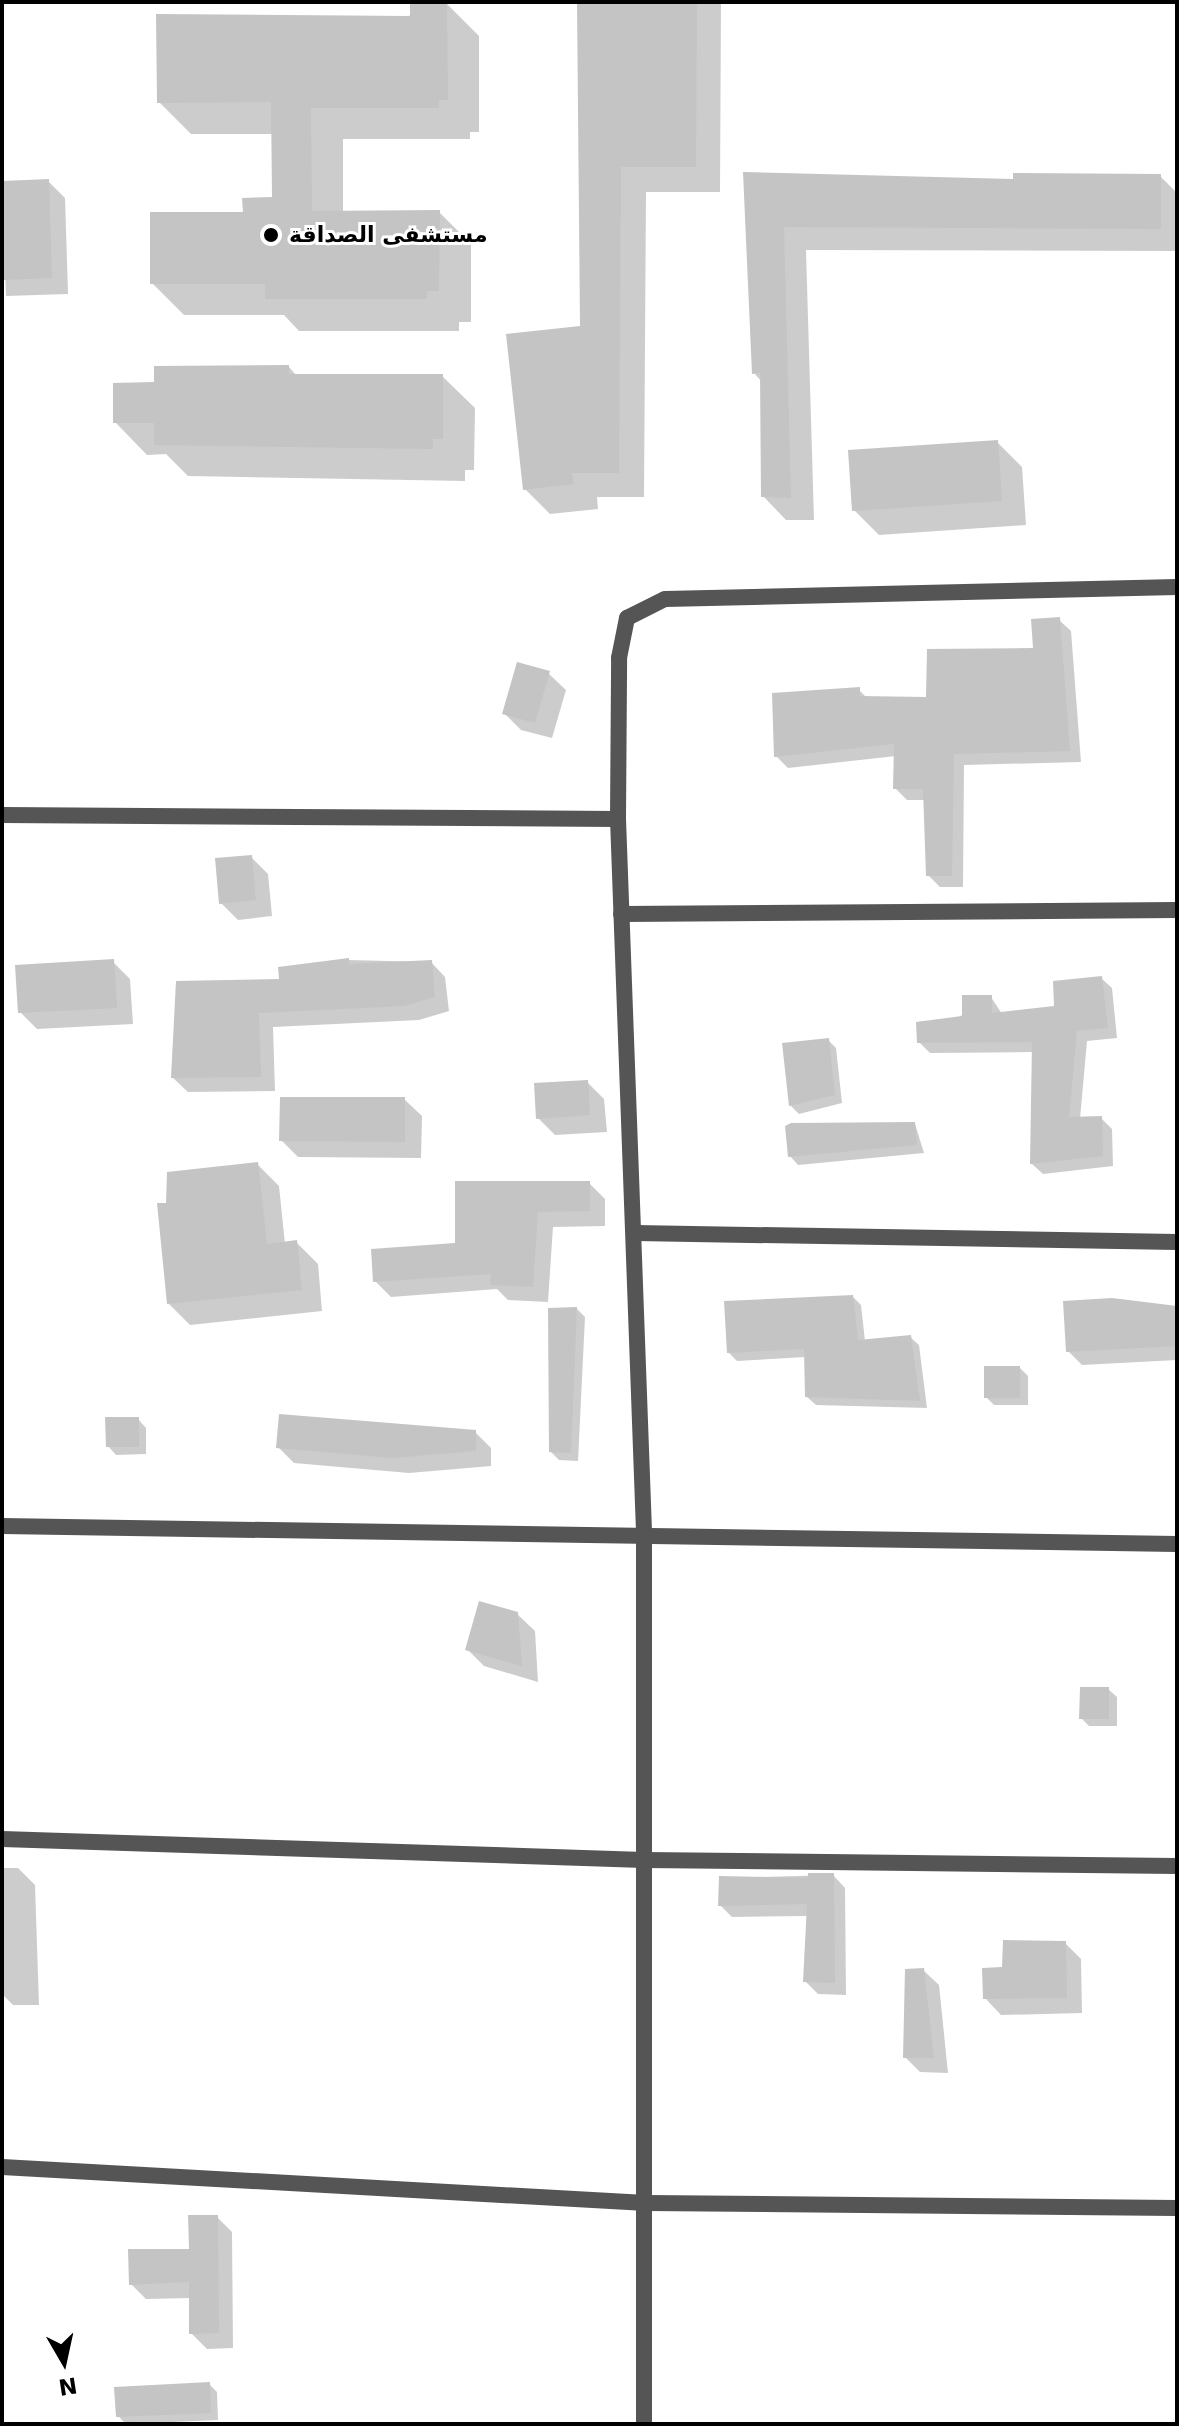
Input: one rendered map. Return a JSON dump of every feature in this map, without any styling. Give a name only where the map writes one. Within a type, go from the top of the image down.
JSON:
[{"type":"street","points":[[644,2424],[644,1533],[618,819],[621,645],[627,618],[665,599],[1177,587]]},
{"type":"street","points":[[2,815],[618,819]]},
{"type":"street","points":[[621,914],[1177,910]]},
{"type":"street","points":[[635,1233],[1177,1242]]},
{"type":"street","points":[[2,1526],[644,1533],[1177,1544]]},
{"type":"street","points":[[2,1839],[644,1860],[1177,1866]]},
{"type":"street","points":[[2,2167],[646,2203],[1177,2208]]},
{"type":"building","points":[[410,2],[447,2],[448,100],[439,100],[439,108],[311,108],[312,211],[440,210],[439,291],[427,291],[427,299],[265,299],[265,284],[150,284],[150,212],[243,212],[242,198],[272,197],[271,102],[157,103],[156,14],[410,16]]},
{"type":"building","points":[[577,2],[697,2],[696,167],[621,167],[619,473],[572,473],[574,484],[523,490],[506,334],[580,326]]},
{"type":"building","points":[[743,172],[1013,179],[1013,173],[1161,174],[1161,229],[784,227],[791,498],[761,497],[760,373],[752,374]]},
{"type":"building","points":[[49,179],[52,278],[2,280],[2,181]]},
{"type":"building","points":[[289,365],[289,374],[443,374],[443,439],[433,439],[433,449],[154,445],[154,423],[113,423],[113,383],[154,382],[154,366]]},
{"type":"building","points":[[998,440],[1002,501],[852,511],[848,450]]},
{"type":"building","points":[[1060,617],[1070,751],[954,754],[952,876],[926,876],[923,789],[893,789],[894,744],[774,757],[772,693],[860,687],[860,696],[926,697],[927,649],[1033,648],[1031,619]]},
{"type":"building","points":[[517,662],[550,671],[535,723],[502,714]]},
{"type":"building","points":[[252,855],[256,900],[219,904],[215,858]]},
{"type":"building","points":[[349,958],[349,964],[432,960],[435,997],[404,1006],[259,1013],[261,1077],[171,1078],[176,981],[279,979],[278,967]]},
{"type":"building","points":[[114,959],[117,1008],[18,1013],[15,965]]},
{"type":"building","points":[[1102,976],[1108,1028],[1077,1031],[1069,1117],[1102,1116],[1103,1156],[1030,1164],[1032,1042],[917,1043],[916,1022],[962,1016],[962,995],[992,995],[992,1013],[1054,1006],[1053,981]]},
{"type":"building","points":[[829,1038],[835,1095],[789,1106],[782,1043]]},
{"type":"building","points":[[588,1080],[590,1115],[536,1119],[534,1083]]},
{"type":"building","points":[[280,1097],[405,1097],[405,1142],[279,1141]]},
{"type":"building","points":[[915,1122],[917,1145],[788,1157],[785,1126],[791,1123]]},
{"type":"building","points":[[258,1162],[267,1244],[297,1240],[302,1290],[167,1304],[157,1203],[166,1203],[167,1172]]},
{"type":"building","points":[[455,1181],[590,1181],[590,1211],[538,1212],[533,1287],[490,1285],[491,1274],[373,1282],[371,1249],[455,1243]]},
{"type":"building","points":[[853,1295],[858,1340],[911,1335],[920,1401],[805,1397],[804,1349],[727,1353],[724,1301]]},
{"type":"building","points":[[1112,1298],[1177,1306],[1177,1346],[1066,1352],[1063,1301]]},
{"type":"building","points":[[577,1307],[571,1453],[549,1452],[548,1308]]},
{"type":"building","points":[[984,1366],[1020,1366],[1020,1398],[984,1398]]},
{"type":"building","points":[[279,1414],[476,1430],[476,1451],[392,1458],[276,1448]]},
{"type":"building","points":[[105,1417],[139,1417],[139,1447],[106,1447]]},
{"type":"building","points":[[479,1601],[518,1612],[522,1666],[465,1650]]},
{"type":"building","points":[[1080,1687],[1109,1687],[1109,1719],[1079,1719]]},
{"type":"building","points":[[808,1873],[834,1873],[835,1983],[803,1982],[807,1904],[718,1906],[719,1876],[808,1878]]},
{"type":"building","points":[[1003,1940],[1066,1941],[1067,1998],[983,1999],[982,1968],[1002,1967]]},
{"type":"building","points":[[924,1968],[934,2058],[903,2058],[905,1969]]},
{"type":"building","points":[[188,2215],[218,2215],[219,2333],[189,2334],[189,2282],[129,2285],[128,2249],[189,2249]]},
{"type":"building","points":[[210,2382],[211,2413],[116,2417],[114,2387]]},
{"type":"place","name":"مستشفى الصداقة","points":[[271,235]]}]
